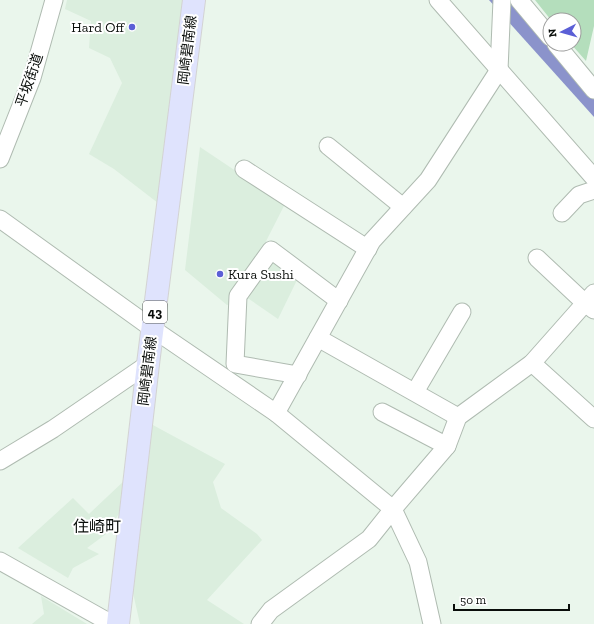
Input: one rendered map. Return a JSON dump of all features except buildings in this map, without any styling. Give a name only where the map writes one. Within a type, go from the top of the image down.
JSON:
[{"type":"main road","name":"岡崎碧南線","points":[[118,624],[148,364],[194,0]]},
{"type":"street","name":"平坂街道","points":[[0,160],[32,78],[54,0]]},
{"type":"street","points":[[438,0],[594,178]]},
{"type":"street","points":[[519,0],[542,27]]},
{"type":"street","points":[[276,413],[372,241],[428,180],[499,70],[501,8]]},
{"type":"street","points":[[563,52],[594,90]]},
{"type":"street","points":[[328,146],[404,207]]},
{"type":"street","points":[[244,169],[368,248]]},
{"type":"street","points":[[562,213],[579,195],[594,190]]},
{"type":"street","points":[[0,219],[153,329],[276,413],[393,509],[418,562],[432,624]]},
{"type":"street","points":[[235,364],[238,296],[271,250],[339,301]]},
{"type":"street","points":[[260,624],[271,610],[369,539],[447,446],[458,417],[532,363],[591,302],[537,258]]},
{"type":"street","points":[[415,392],[462,312]]},
{"type":"street","points":[[318,338],[458,417]]},
{"type":"street","points":[[532,363],[594,419]]},
{"type":"street","points":[[0,461],[53,429],[148,364]]},
{"type":"street","points":[[216,372],[235,364],[298,375]]},
{"type":"street","points":[[382,412],[447,446]]},
{"type":"street","points":[[0,561],[112,624]]},
{"type":"shaded area","points":[[67,0],[183,0],[158,203],[114,169],[89,154],[122,83],[110,58],[89,48],[91,21],[65,9]]},
{"type":"shaded area","points":[[200,147],[285,204],[260,253],[297,280],[278,319],[249,299],[227,305],[185,270]]},
{"type":"shaded area","points":[[151,424],[225,464],[213,482],[221,508],[257,534],[262,540],[207,600],[244,624],[140,624],[133,593]]},
{"type":"shaded area","points":[[125,480],[125,504],[106,534],[87,548],[99,554],[73,568],[68,578],[18,548],[73,498],[89,514]]},
{"type":"shaded area","points":[[41,596],[87,624],[32,624],[44,614]]},
{"type":"green space","points":[[535,0],[594,0],[594,26],[586,61],[578,52],[582,52],[582,12],[545,12]]},
{"type":"water","points":[[489,0],[512,0],[542,35],[542,52],[556,52],[594,97],[594,117]]},
{"type":"place","name":"Hard Off","points":[[132,27]]},
{"type":"place","name":"Kura Sushi","points":[[220,274]]},
{"type":"district","name":"住崎町","points":[[97,526]]}]
